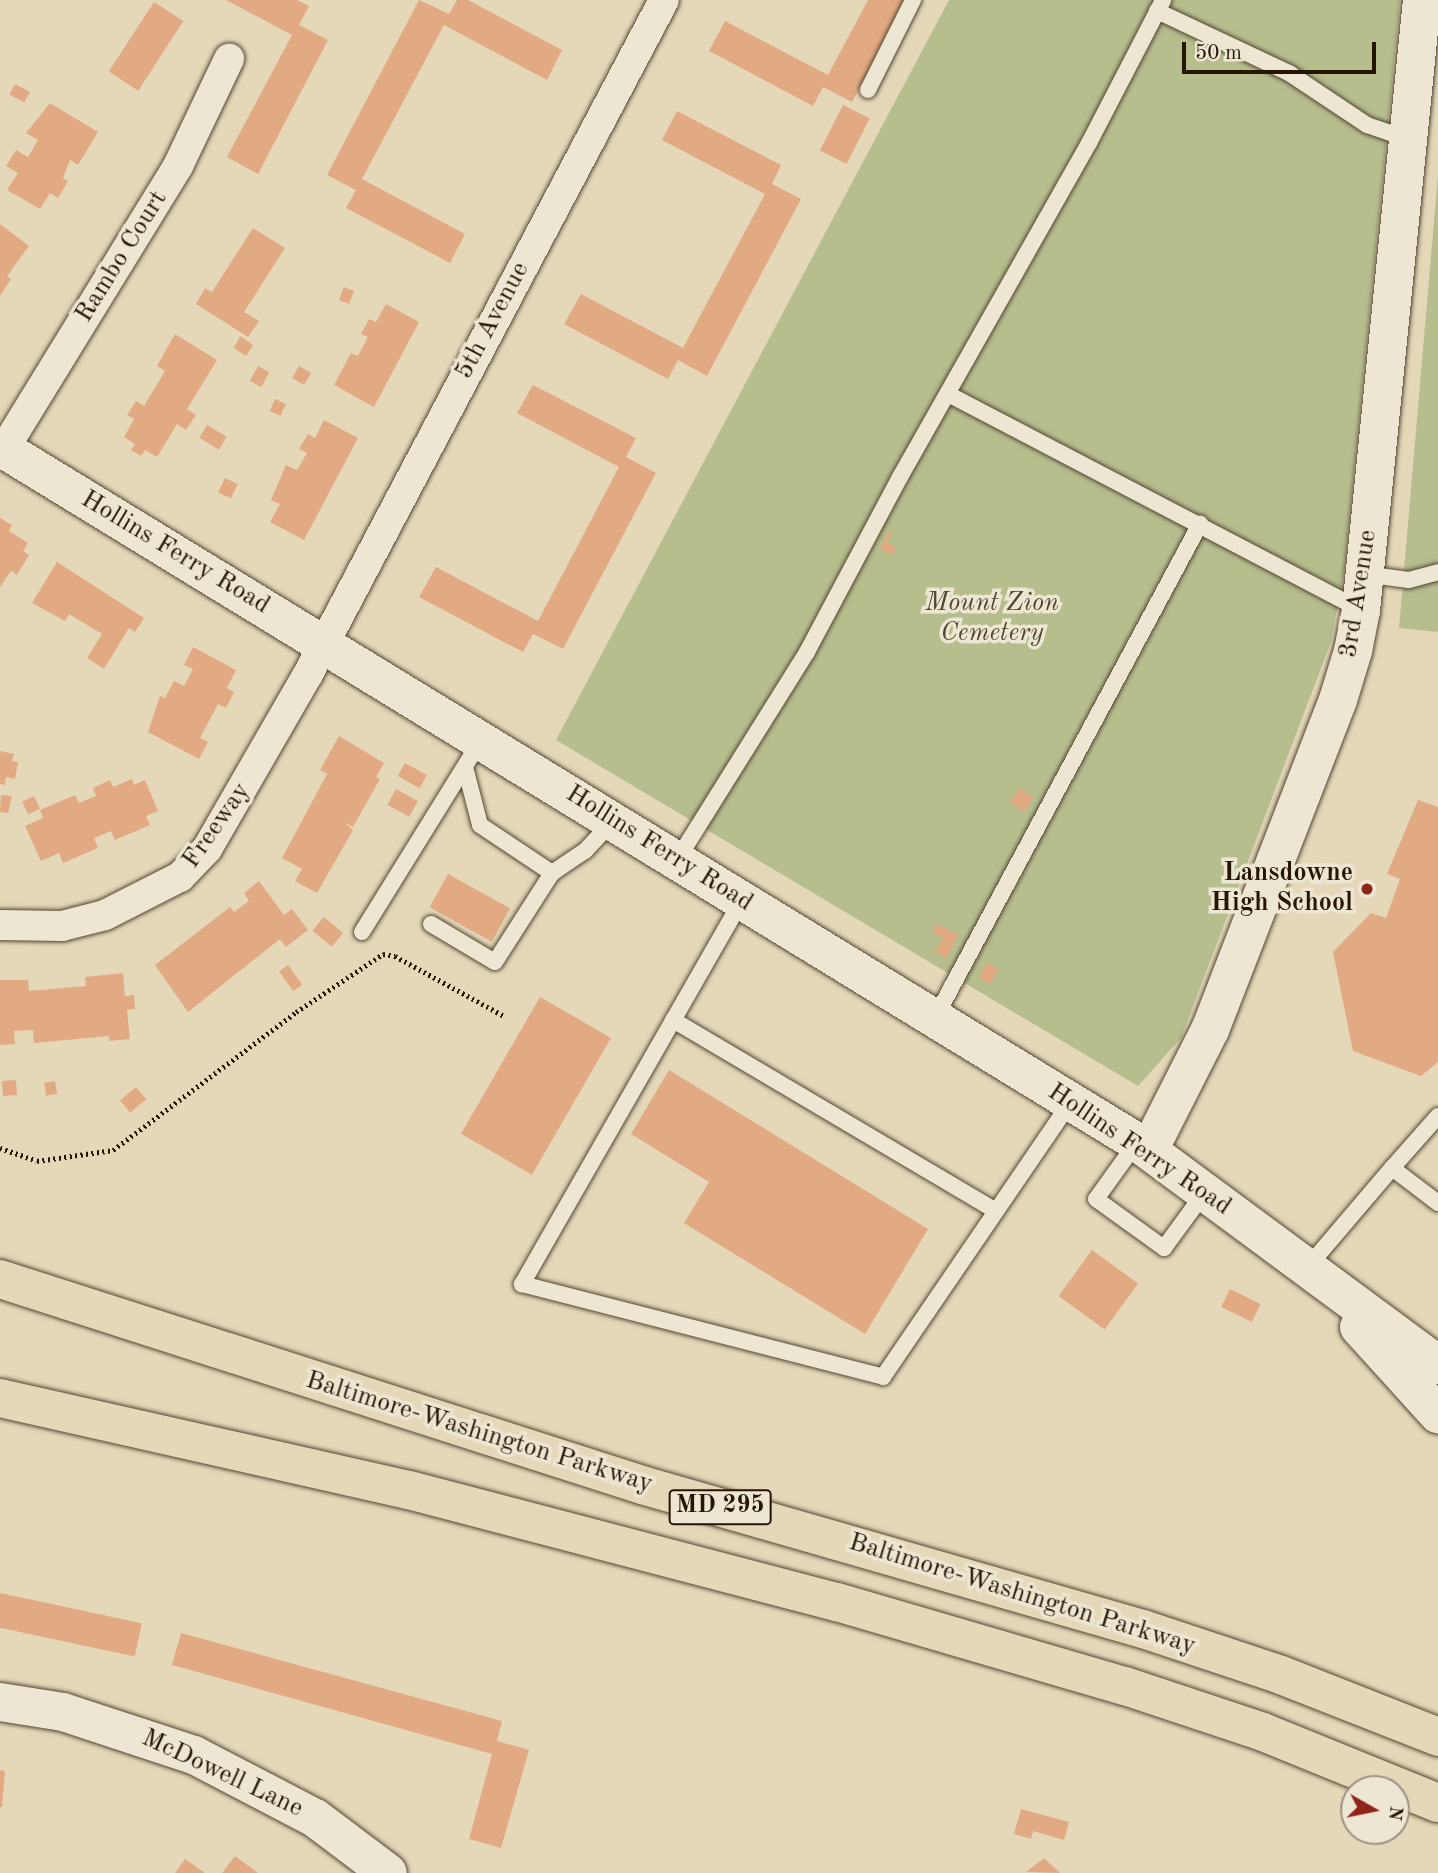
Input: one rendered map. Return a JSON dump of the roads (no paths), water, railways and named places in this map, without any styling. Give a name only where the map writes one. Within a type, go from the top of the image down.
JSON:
[{"type":"highway","name":"Baltimore-Washington Parkway","points":[[0,1279],[629,1480],[1143,1629],[1281,1675],[1438,1737]]},
{"type":"highway","name":"MD 295","points":[[0,1398],[409,1490],[862,1609],[1125,1686],[1263,1732],[1438,1803]]},
{"type":"street","name":"5th Avenue","points":[[324,644],[664,0]]},
{"type":"street","name":"3rd Avenue","points":[[1143,1146],[1210,1030],[1338,700],[1363,592],[1422,0]]},
{"type":"street","name":"Rambo Court","points":[[2,448],[178,166],[229,59]]},
{"type":"street","name":"Hollins Ferry Road","points":[[2,448],[324,644],[473,753],[613,821],[1071,1100],[1143,1146],[1438,1365]]},
{"type":"street","name":"Freeway","points":[[0,925],[62,926],[105,915],[180,877],[207,849],[235,807],[324,644]]},
{"type":"street","name":"Hollins Ferry Road","points":[[1306,1269],[1438,1413]]},
{"type":"street","name":"McDowell Lane","points":[[0,1702],[63,1712],[194,1755],[316,1818],[388,1873]]},
{"type":"lane","points":[[868,90],[914,0]]},
{"type":"lane","points":[[677,860],[807,652],[1160,6],[1289,73],[1367,125],[1408,139]]},
{"type":"lane","points":[[948,394],[1200,524],[1363,592],[1438,572]]},
{"type":"lane","points":[[935,1018],[1200,524]]},
{"type":"lane","points":[[473,753],[480,825],[552,873]]},
{"type":"lane","points":[[362,932],[473,753]]},
{"type":"lane","points":[[431,924],[495,962],[552,873],[585,851],[613,821]]},
{"type":"lane","points":[[742,900],[522,1284],[883,1377],[1071,1100]]},
{"type":"lane","points":[[673,1020],[996,1211]]},
{"type":"lane","points":[[1306,1269],[1438,1116]]},
{"type":"lane","points":[[1143,1146],[1096,1199],[1164,1248],[1205,1192]]},
{"type":"lane","points":[[1392,1168],[1438,1203]]},
{"type":"place","name":"Lansdowne High School","points":[[1367,889]]},
{"type":"park label","name":"Mount Zion Cemetery","points":[[992,619]]}]
